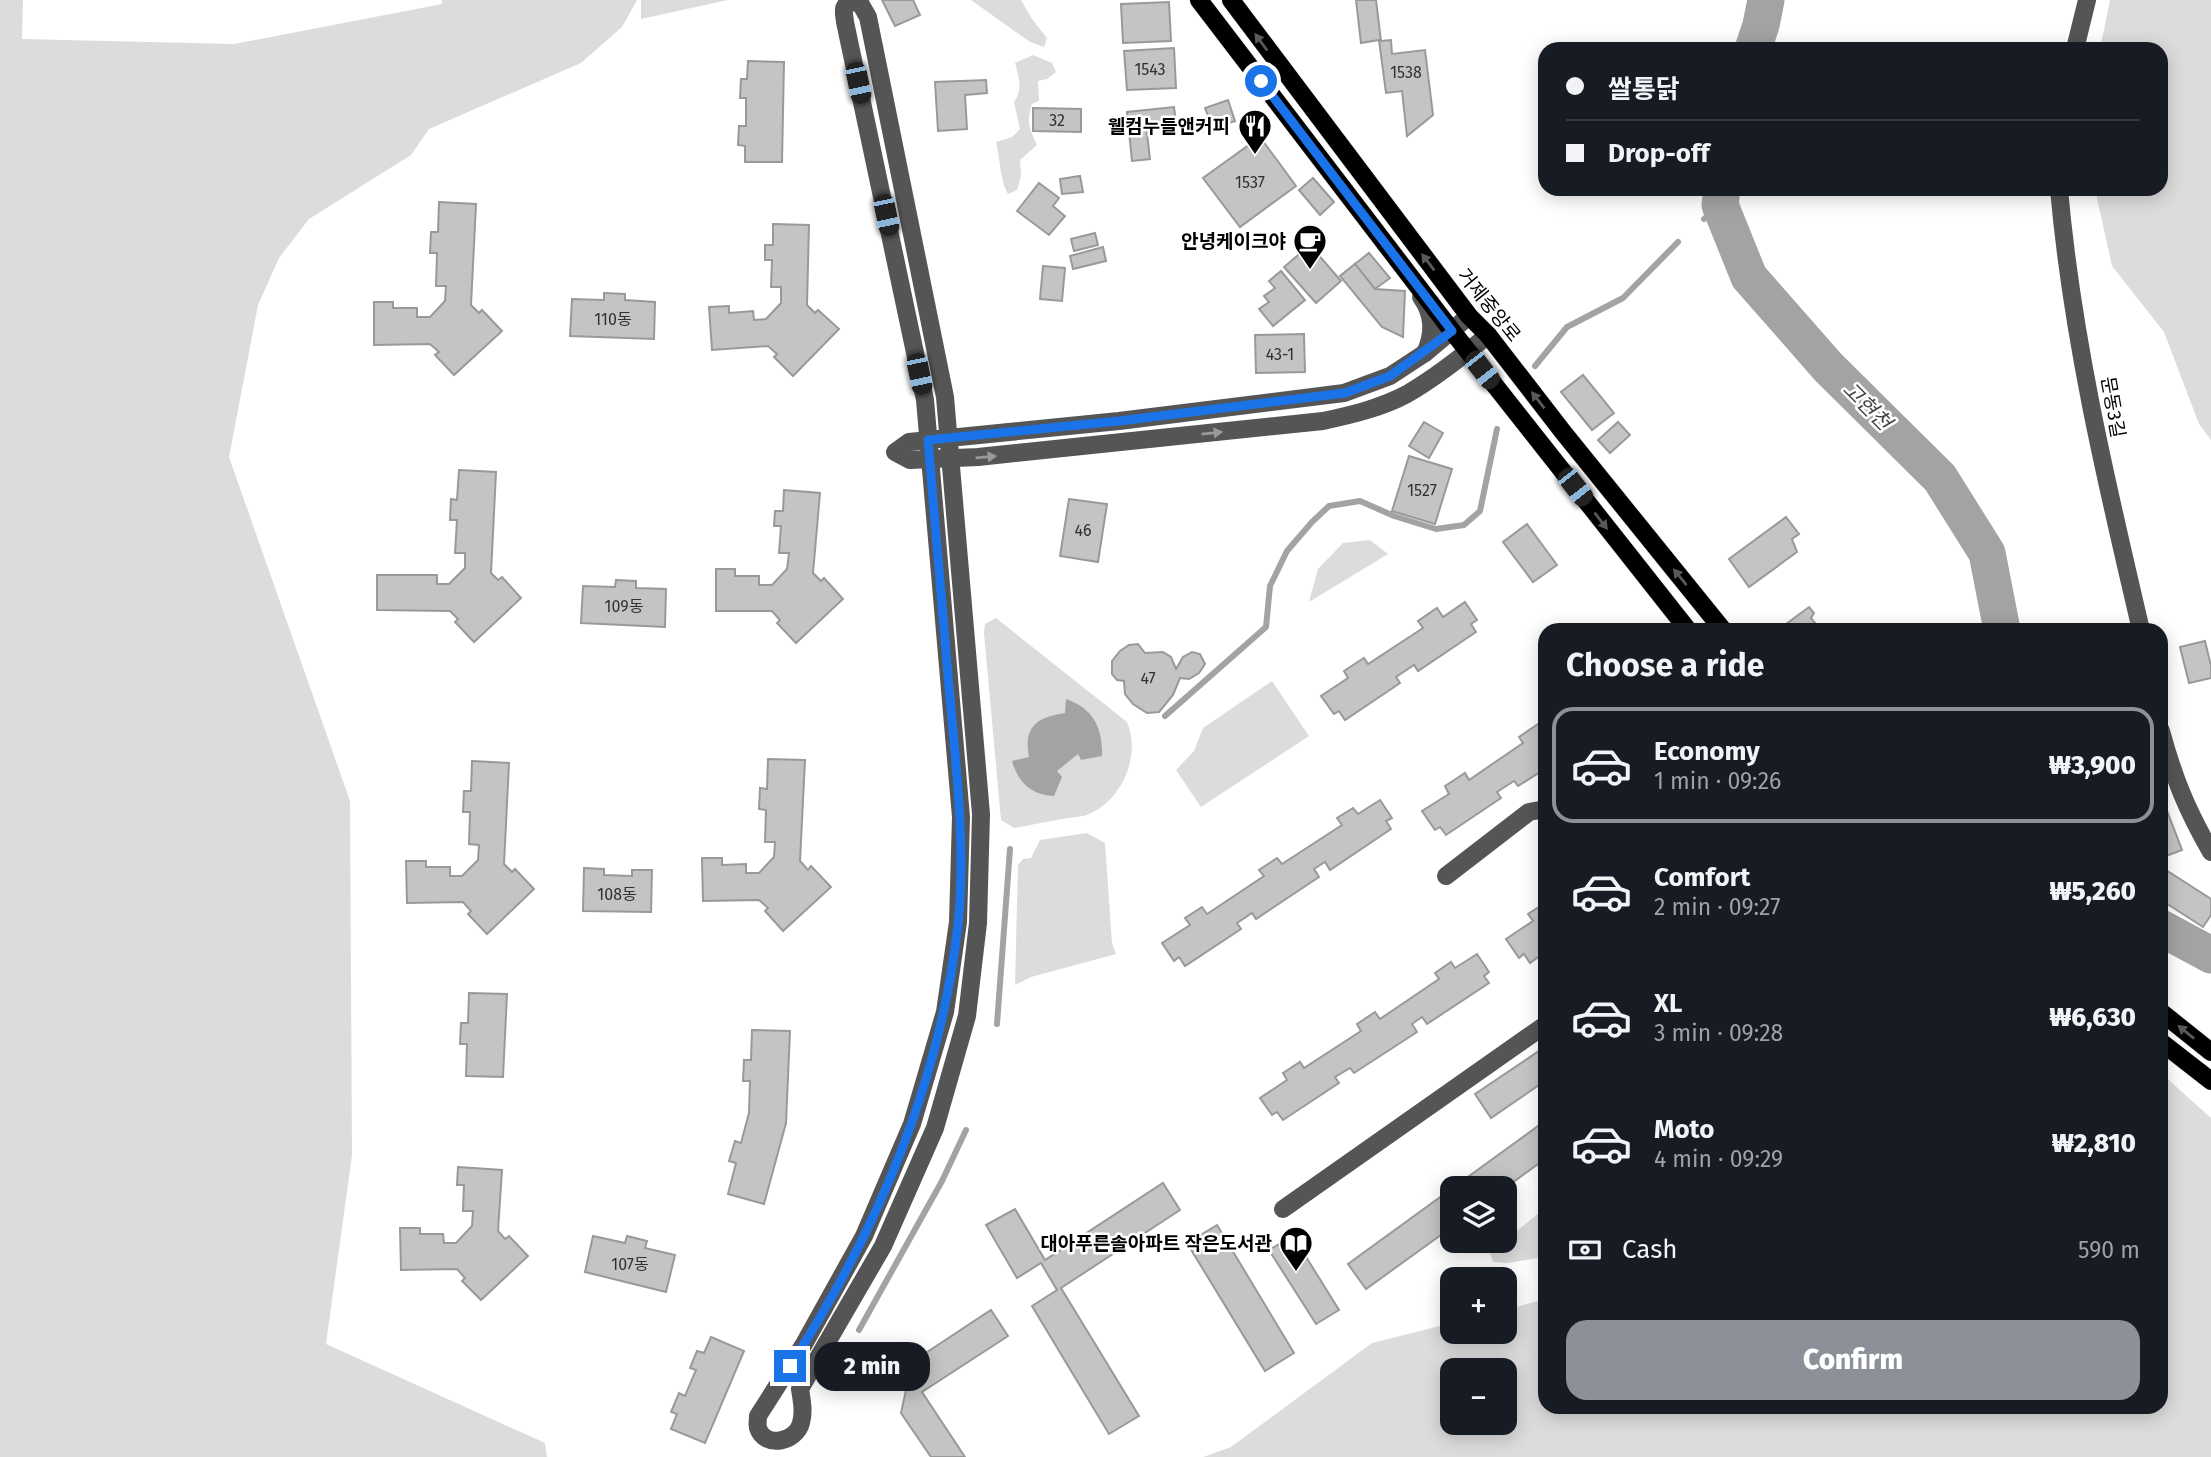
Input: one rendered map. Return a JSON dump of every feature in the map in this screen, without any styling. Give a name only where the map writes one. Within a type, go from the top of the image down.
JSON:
[{"type":"main road","points":[[1199,0],[1468,352],[1682,623]]},
{"type":"main road","name":"거제중앙로","points":[[1231,0],[1469,316],[1488,335],[1717,623]]},
{"type":"main road","points":[[2168,1018],[2211,1052]]},
{"type":"main road","points":[[2168,1047],[2211,1081]]},
{"type":"street","points":[[2077,42],[2087,0]]},
{"type":"street","points":[[851,2],[860,3],[868,17],[945,397],[948,438],[981,814],[978,923],[967,1016],[935,1128],[883,1246],[800,1389],[803,1412],[801,1425],[789,1439],[776,1441],[765,1437],[758,1428],[758,1416],[804,1344],[864,1236],[912,1124],[945,1012],[958,922],[961,817],[925,400],[845,22],[843,9],[851,2]]},
{"type":"street","name":"문동3길","points":[[2060,196],[2065,261],[2102,463],[2139,623]]},
{"type":"street","points":[[1407,272],[1412,286],[1430,313],[1432,333],[1424,353]]},
{"type":"street","points":[[1469,316],[1424,353],[1390,376],[1345,393],[1119,421],[909,442],[895,452],[910,460],[950,458],[1323,421],[1360,412],[1406,394],[1468,352],[1488,335]]},
{"type":"street","points":[[1436,373],[1456,368],[1471,370],[1496,387]]},
{"type":"street","points":[[2168,758],[2187,810],[2211,852]]},
{"type":"street","points":[[1446,876],[1529,812],[1538,810]]},
{"type":"street","points":[[1283,1209],[1538,1030]]},
{"type":"shaded area","points":[[0,0],[23,0],[22,39],[234,44],[442,4],[442,0],[637,0],[622,27],[581,63],[429,129],[411,155],[309,219],[279,258],[258,305],[229,457],[350,801],[352,1155],[326,1344],[545,1443],[547,1457],[0,1457]]},
{"type":"shaded area","points":[[641,0],[728,0],[641,19]]},
{"type":"shaded area","points":[[971,0],[1021,0],[1047,38],[1044,47],[1030,42]]},
{"type":"shaded area","points":[[2110,0],[2211,0],[2211,440],[2199,424],[2164,332],[2112,266],[2097,196],[2168,196],[2168,42],[2101,42]]},
{"type":"shaded area","points":[[1033,55],[1052,63],[1056,72],[1047,79],[1038,81],[1039,101],[1032,104],[1029,116],[1030,129],[1037,145],[1020,160],[1021,175],[1017,190],[1008,194],[996,142],[1012,137],[1020,129],[1014,102],[1019,88],[1015,63]]},
{"type":"shaded area","points":[[1370,540],[1388,554],[1309,602],[1318,569],[1343,543]]},
{"type":"shaded area","points":[[996,618],[1127,722],[1132,748],[1126,775],[1111,798],[1089,814],[1014,828],[1001,820],[984,633],[985,624]]},
{"type":"shaded area","points":[[1272,681],[1309,736],[1201,807],[1176,770],[1194,751],[1203,728]]},
{"type":"shaded area","points":[[1066,699],[1083,708],[1094,720],[1101,737],[1102,756],[1081,760],[1078,754],[1057,771],[1062,777],[1054,796],[1046,795],[1032,790],[1022,781],[1012,761],[1029,757],[1030,731],[1047,717],[1065,713]]},
{"type":"shaded area","points":[[1087,833],[1105,843],[1112,943],[1116,954],[1031,977],[1015,985],[1018,865],[1023,859],[1031,858],[1040,840]]},
{"type":"shaded area","points":[[2168,1079],[2211,1118],[2211,1457],[1203,1457],[1231,1447],[1372,1343],[1440,1326],[1440,1344],[1517,1344],[1517,1307],[1538,1301],[1538,1414],[2168,1414]]},
{"type":"shaded area","points":[[1538,1214],[1538,1258],[1507,1263],[1493,1262],[1490,1253],[1517,1253],[1517,1231]]},
{"type":"building","points":[[882,0],[913,0],[920,15],[895,26]]},
{"type":"building","points":[[1356,0],[1376,0],[1381,41],[1391,40],[1392,54],[1425,50],[1433,115],[1407,136],[1402,91],[1386,93],[1379,40],[1361,43]]},
{"type":"building","points":[[1169,2],[1171,41],[1123,43],[1121,4]]},
{"type":"building","points":[[1174,48],[1176,88],[1127,90],[1124,51]]},
{"type":"building","points":[[748,61],[784,62],[782,162],[745,162],[745,146],[738,145],[739,126],[746,126],[746,98],[740,98],[741,79],[747,79]]},
{"type":"building","points":[[986,80],[987,93],[965,95],[967,129],[938,131],[935,82]]},
{"type":"building","points":[[1228,100],[1235,121],[1213,128],[1205,108]]},
{"type":"building","points":[[1174,107],[1176,122],[1146,125],[1150,159],[1132,161],[1127,112]]},
{"type":"building","points":[[1033,108],[1081,109],[1081,132],[1033,131]]},
{"type":"building","points":[[1260,137],[1296,186],[1240,227],[1203,178]]},
{"type":"building","points":[[1080,176],[1083,192],[1062,194],[1060,179]]},
{"type":"building","points":[[1313,178],[1334,202],[1320,215],[1299,190]]},
{"type":"building","points":[[1039,183],[1059,198],[1053,206],[1065,216],[1049,235],[1017,211]]},
{"type":"building","points":[[439,202],[476,204],[471,305],[479,313],[482,310],[502,331],[454,375],[435,355],[439,352],[430,344],[374,345],[374,302],[393,302],[393,308],[417,308],[417,317],[430,317],[445,301],[446,286],[436,286],[437,253],[430,253],[431,232],[438,232]]},
{"type":"building","points":[[773,224],[809,225],[807,305],[815,313],[818,310],[839,329],[793,376],[774,357],[777,354],[768,346],[712,350],[709,307],[729,306],[729,313],[753,311],[754,320],[766,319],[781,303],[781,287],[771,287],[772,260],[765,260],[765,245],[773,245]]},
{"type":"building","points":[[1095,233],[1098,245],[1074,251],[1071,239]]},
{"type":"building","points":[[1310,245],[1341,281],[1316,303],[1284,267]]},
{"type":"building","points":[[1103,247],[1106,261],[1073,269],[1070,256]]},
{"type":"building","points":[[1369,253],[1390,278],[1375,289],[1355,264]]},
{"type":"building","points":[[1355,264],[1375,289],[1405,291],[1403,337],[1382,327],[1340,276]]},
{"type":"building","points":[[1043,266],[1065,268],[1062,301],[1040,299]]},
{"type":"building","points":[[1281,271],[1305,300],[1273,326],[1259,309],[1269,302],[1264,296],[1275,288],[1269,281]]},
{"type":"building","points":[[604,293],[625,294],[625,300],[655,302],[654,339],[570,336],[572,299],[604,300]]},
{"type":"building","points":[[1304,334],[1305,372],[1256,373],[1255,335]]},
{"type":"building","points":[[1583,375],[1614,413],[1592,430],[1561,392]]},
{"type":"building","points":[[1424,422],[1443,433],[1429,458],[1409,446]]},
{"type":"building","points":[[1618,422],[1630,435],[1610,453],[1598,440]]},
{"type":"building","points":[[1409,456],[1452,469],[1435,524],[1392,511]]},
{"type":"building","points":[[459,470],[496,472],[491,573],[498,580],[502,577],[521,598],[474,642],[455,622],[458,619],[450,611],[377,610],[377,575],[437,575],[437,584],[449,584],[465,568],[465,553],[455,553],[457,520],[450,520],[451,499],[457,500]]},
{"type":"building","points":[[784,490],[820,493],[813,573],[821,581],[824,578],[843,599],[796,643],[777,623],[780,620],[772,611],[716,611],[716,569],[735,569],[735,576],[759,576],[759,585],[772,585],[787,569],[789,553],[779,553],[781,526],[774,526],[775,511],[783,511]]},
{"type":"building","points":[[1069,499],[1107,504],[1098,562],[1060,556]]},
{"type":"building","points":[[1786,517],[1799,534],[1792,539],[1797,552],[1749,587],[1729,559]]},
{"type":"building","points":[[1527,524],[1557,565],[1533,582],[1503,542]]},
{"type":"building","points":[[616,580],[636,581],[636,588],[666,589],[665,627],[581,623],[583,586],[615,587]]},
{"type":"building","points":[[1465,602],[1477,620],[1471,624],[1476,632],[1418,671],[1414,665],[1396,677],[1400,683],[1345,720],[1339,711],[1334,714],[1321,696],[1348,678],[1344,671],[1364,658],[1368,664],[1423,628],[1418,621],[1437,608],[1443,617]]},
{"type":"building","points":[[1809,607],[1814,613],[1811,618],[1815,623],[1787,623]]},
{"type":"building","points":[[2205,641],[2211,678],[2189,683],[2180,647]]},
{"type":"building","points":[[1138,644],[1145,653],[1163,652],[1171,657],[1176,669],[1183,657],[1192,652],[1200,654],[1205,664],[1199,673],[1189,679],[1180,678],[1173,695],[1159,712],[1147,713],[1133,704],[1125,694],[1124,681],[1117,680],[1112,674],[1112,661],[1120,651],[1129,645]]},
{"type":"building","points":[[1538,724],[1538,773],[1518,786],[1514,781],[1497,792],[1501,798],[1446,835],[1440,827],[1435,830],[1422,811],[1449,794],[1445,786],[1465,773],[1469,780],[1523,743],[1519,737]]},
{"type":"building","points":[[768,759],[805,760],[800,861],[808,870],[811,866],[831,887],[783,931],[765,911],[768,908],[759,900],[703,901],[702,858],[722,858],[722,865],[746,864],[746,873],[759,873],[774,857],[775,842],[765,842],[766,810],[759,809],[760,788],[767,789]]},
{"type":"building","points":[[472,761],[509,763],[504,864],[512,872],[515,869],[534,889],[487,934],[468,914],[471,911],[463,902],[407,903],[406,861],[426,861],[426,867],[450,867],[450,876],[462,876],[478,860],[479,845],[469,844],[470,812],[463,812],[464,791],[471,791]]},
{"type":"building","points":[[1380,800],[1392,818],[1386,821],[1391,829],[1330,870],[1325,862],[1314,869],[1319,877],[1256,919],[1252,913],[1237,923],[1241,929],[1185,966],[1179,957],[1174,961],[1162,943],[1190,925],[1185,918],[1202,907],[1207,914],[1264,876],[1259,870],[1277,858],[1282,864],[1342,825],[1337,818],[1353,808],[1358,814]]},
{"type":"building","points":[[2168,813],[2182,850],[2168,855]]},
{"type":"building","points":[[584,868],[604,869],[604,875],[632,876],[632,870],[652,870],[651,912],[583,911]]},
{"type":"building","points":[[2168,871],[2211,899],[2211,915],[2203,927],[2168,904]]},
{"type":"building","points":[[1538,908],[1538,957],[1530,963],[1524,954],[1519,958],[1506,939],[1533,921],[1528,914]]},
{"type":"building","points":[[1477,954],[1489,972],[1484,976],[1489,983],[1427,1024],[1422,1017],[1412,1024],[1417,1032],[1354,1073],[1350,1068],[1335,1077],[1339,1083],[1283,1120],[1277,1112],[1272,1115],[1260,1098],[1287,1080],[1283,1073],[1300,1062],[1304,1068],[1361,1031],[1357,1024],[1375,1012],[1380,1019],[1439,979],[1435,973],[1451,962],[1455,968]]},
{"type":"building","points":[[469,993],[507,994],[503,1077],[466,1076],[467,1044],[460,1044],[461,1023],[468,1023]]},
{"type":"building","points":[[752,1030],[790,1031],[786,1123],[764,1204],[728,1194],[736,1163],[729,1161],[735,1141],[741,1143],[749,1113],[750,1081],[743,1081],[744,1060],[751,1060]]},
{"type":"building","points":[[1538,1052],[1538,1086],[1491,1118],[1475,1094]]},
{"type":"building","points":[[1538,1126],[1538,1164],[1517,1179],[1517,1176],[1469,1176]]},
{"type":"building","points":[[458,1167],[502,1170],[498,1231],[505,1239],[509,1236],[528,1256],[481,1300],[462,1281],[465,1278],[457,1269],[401,1270],[400,1228],[420,1228],[420,1234],[443,1234],[444,1243],[456,1243],[472,1226],[473,1211],[463,1211],[464,1185],[457,1185]]},
{"type":"building","points":[[1163,1183],[1180,1210],[1061,1288],[1139,1416],[1109,1434],[1032,1306],[1057,1290],[1041,1263],[1017,1278],[986,1225],[1015,1209],[1045,1260]]},
{"type":"building","points":[[1440,1198],[1440,1236],[1366,1289],[1348,1264]]},
{"type":"building","points":[[1217,1225],[1294,1353],[1265,1371],[1187,1243]]},
{"type":"building","points":[[593,1236],[625,1243],[627,1236],[647,1241],[645,1248],[675,1255],[666,1292],[585,1272]]},
{"type":"building","points":[[1293,1236],[1339,1310],[1316,1324],[1269,1250]]},
{"type":"building","points":[[991,1310],[1008,1336],[922,1392],[965,1457],[931,1457],[901,1413],[906,1390],[900,1389],[901,1381],[908,1382],[912,1362]]},
{"type":"building","points":[[711,1337],[744,1351],[705,1443],[671,1429],[677,1414],[671,1412],[679,1393],[685,1396],[696,1370],[690,1368],[697,1351],[704,1353]]},
{"type":"waterway","name":"고현천","points":[[1755,42],[1766,0]]},
{"type":"waterway","name":"고현천","points":[[1721,196],[1720,205],[1749,277],[1828,367],[1940,478],[1987,553],[2001,623]]},
{"type":"waterway","points":[[1704,219],[1720,205]]},
{"type":"waterway","points":[[1535,366],[1567,327],[1623,298],[1678,242]]},
{"type":"waterway","points":[[1165,716],[1266,627],[1270,586],[1287,551],[1329,506],[1360,501],[1394,516],[1436,529],[1464,525],[1480,511],[1497,429]]},
{"type":"waterway","points":[[997,1024],[1010,849]]},
{"type":"waterway","name":"고현천","points":[[2168,932],[2211,955]]},
{"type":"waterway","points":[[859,1330],[942,1181],[966,1130]]},
{"type":"place","name":"웰컴누들앤커피","points":[[1255,156]]},
{"type":"place","name":"안녕케이크야","points":[[1310,271]]},
{"type":"place","name":"대아푸른솔아파트 작은도서관","points":[[1296,1273]]},
{"type":"route","points":[[790,1366],[864,1236],[912,1124],[945,1012],[958,922],[961,817],[928,440],[1119,421],[1345,393],[1390,376],[1452,331],[1261,81]]}]
